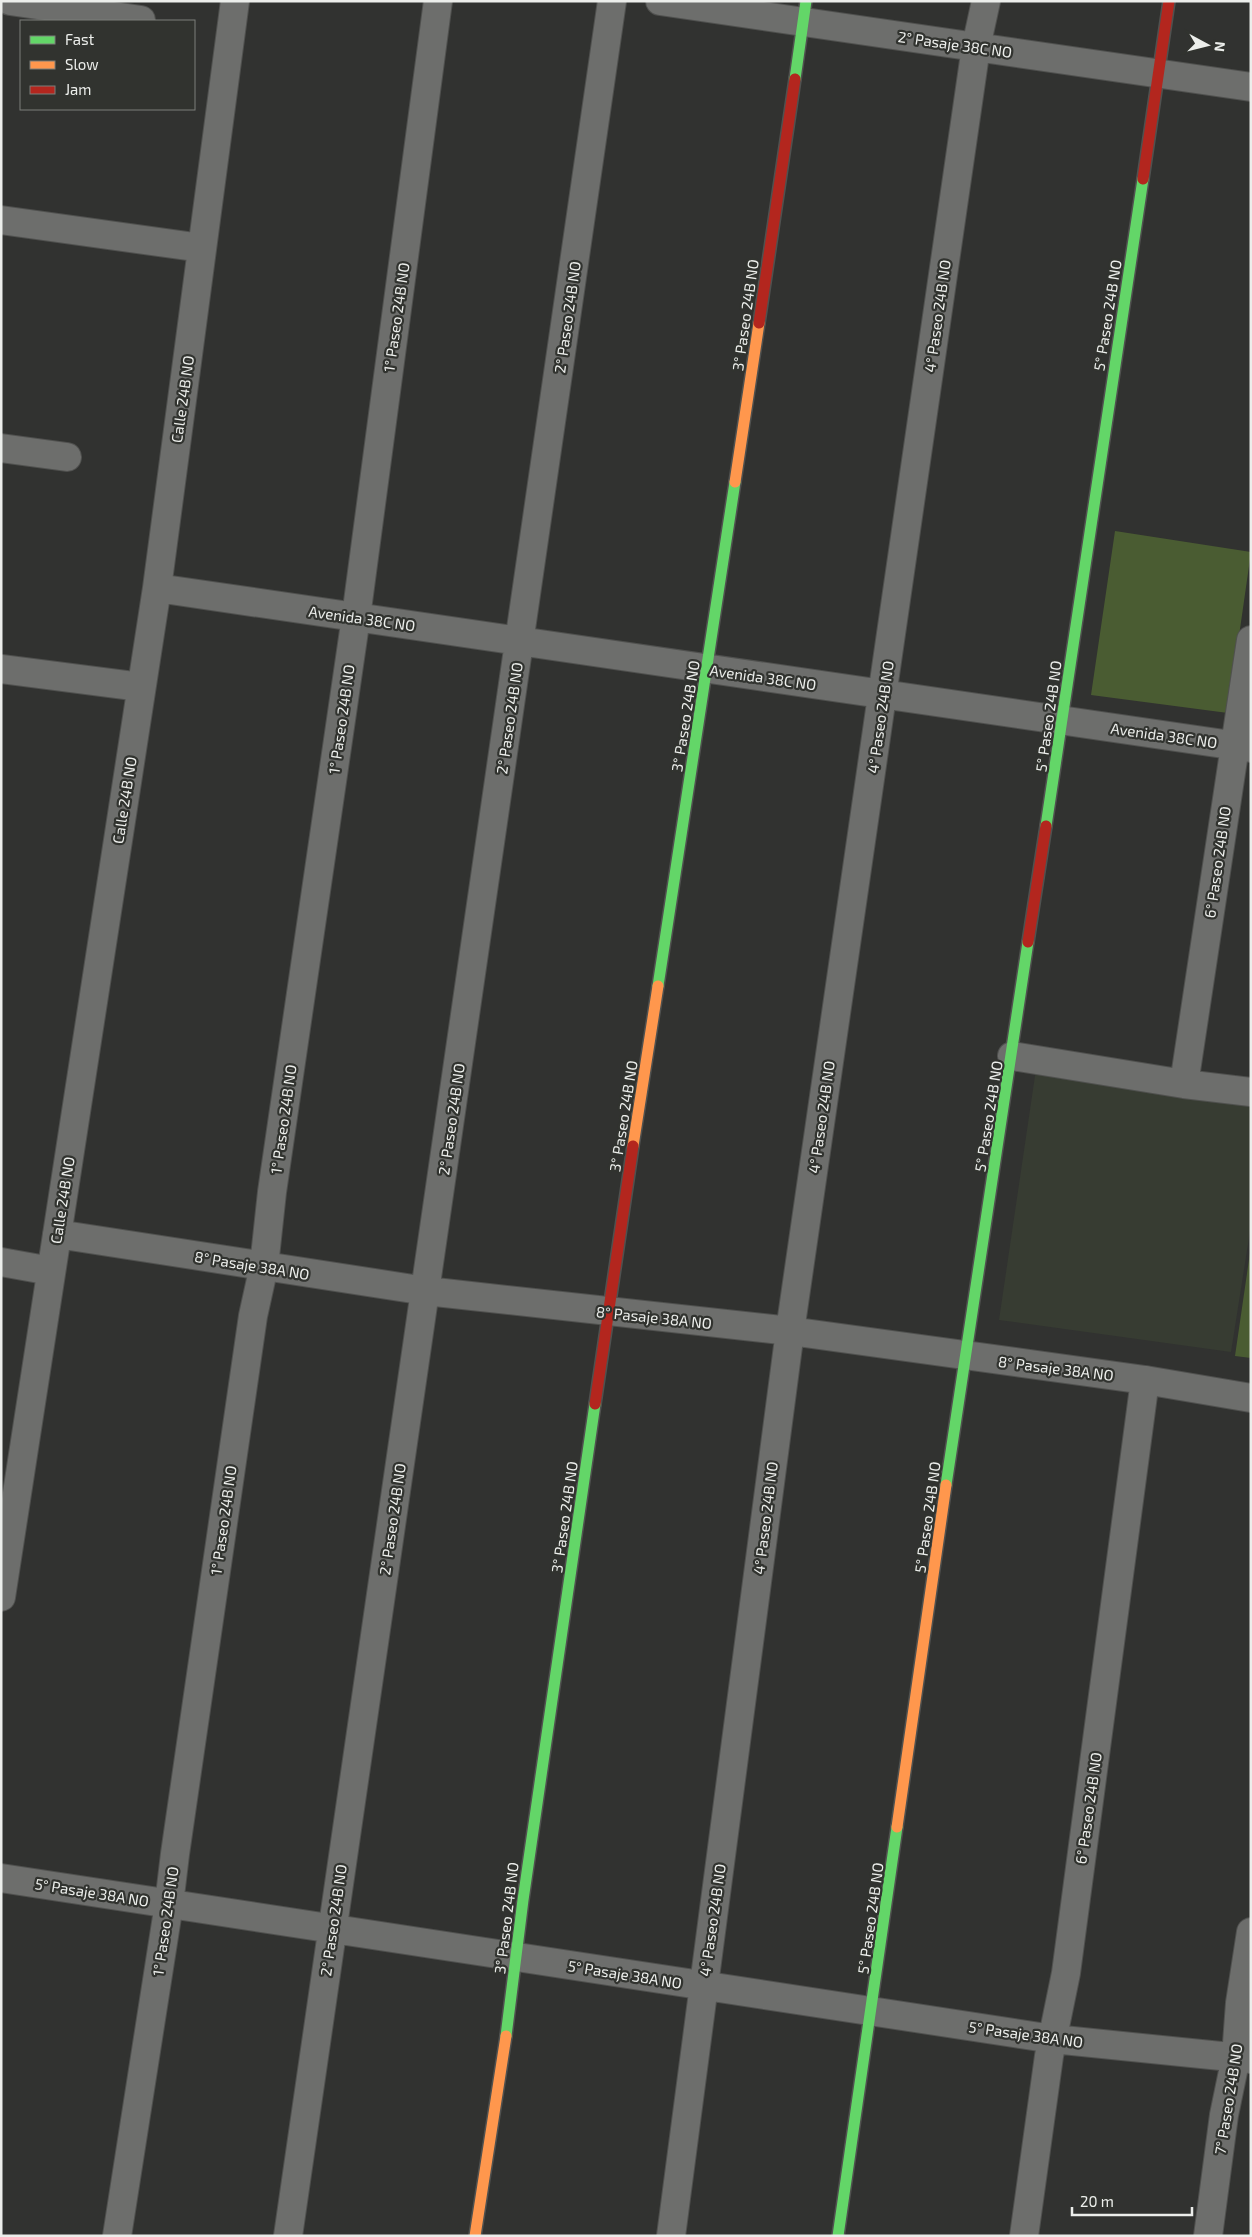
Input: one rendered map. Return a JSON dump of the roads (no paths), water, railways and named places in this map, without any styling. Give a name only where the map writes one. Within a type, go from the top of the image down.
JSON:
[{"type":"street","points":[[10,1],[141,20]]},
{"type":"street","name":"Calle 24B NO","points":[[1,1597],[157,588],[235,1]]},
{"type":"street","name":"1° Paseo 24B NO","points":[[117,2236],[169,1904],[176,1844],[253,1316],[264,1266],[272,1192],[356,617],[438,1]]},
{"type":"street","name":"2° Paseo 24B NO","points":[[288,2236],[612,1]]},
{"type":"street","name":"2° Pasaje 38C NO","points":[[660,1],[805,12],[976,47],[1251,87]]},
{"type":"street","name":"4° Paseo 24B NO","points":[[671,2236],[790,1331],[976,47],[986,1]]},
{"type":"street","name":"5° Paseo 24B NO","points":[[838,2236],[957,1415],[1160,74],[1169,1]]},
{"type":"street","name":"3° Paseo 24B NO","points":[[474,2236],[512,1991],[515,1957],[609,1312],[708,669],[805,12]]},
{"type":"street","points":[[1,220],[202,248]]},
{"type":"street","points":[[1,448],[67,457]]},
{"type":"street","name":"Avenida 38C NO","points":[[157,588],[1243,747]]},
{"type":"street","name":"6° Paseo 24B NO","points":[[1184,1084],[1243,747],[1251,640]]},
{"type":"street","points":[[1,669],[141,687]]},
{"type":"street","points":[[1012,1056],[1184,1084],[1251,1092]]},
{"type":"street","name":"8° Pasaje 38A NO","points":[[57,1234],[426,1291],[790,1331],[967,1357],[1145,1380],[1251,1398]]},
{"type":"street","points":[[1,1262],[51,1271]]},
{"type":"street","name":"6° Paseo 24B NO","points":[[1024,2236],[1049,2056],[1066,1973],[1145,1380]]},
{"type":"street","name":"5° Pasaje 38A NO","points":[[1,1878],[1053,2039],[1243,2058]]},
{"type":"street","name":"7° Paseo 24B NO","points":[[1208,2236],[1224,2115],[1243,2058],[1240,2003],[1251,1932]]}]
